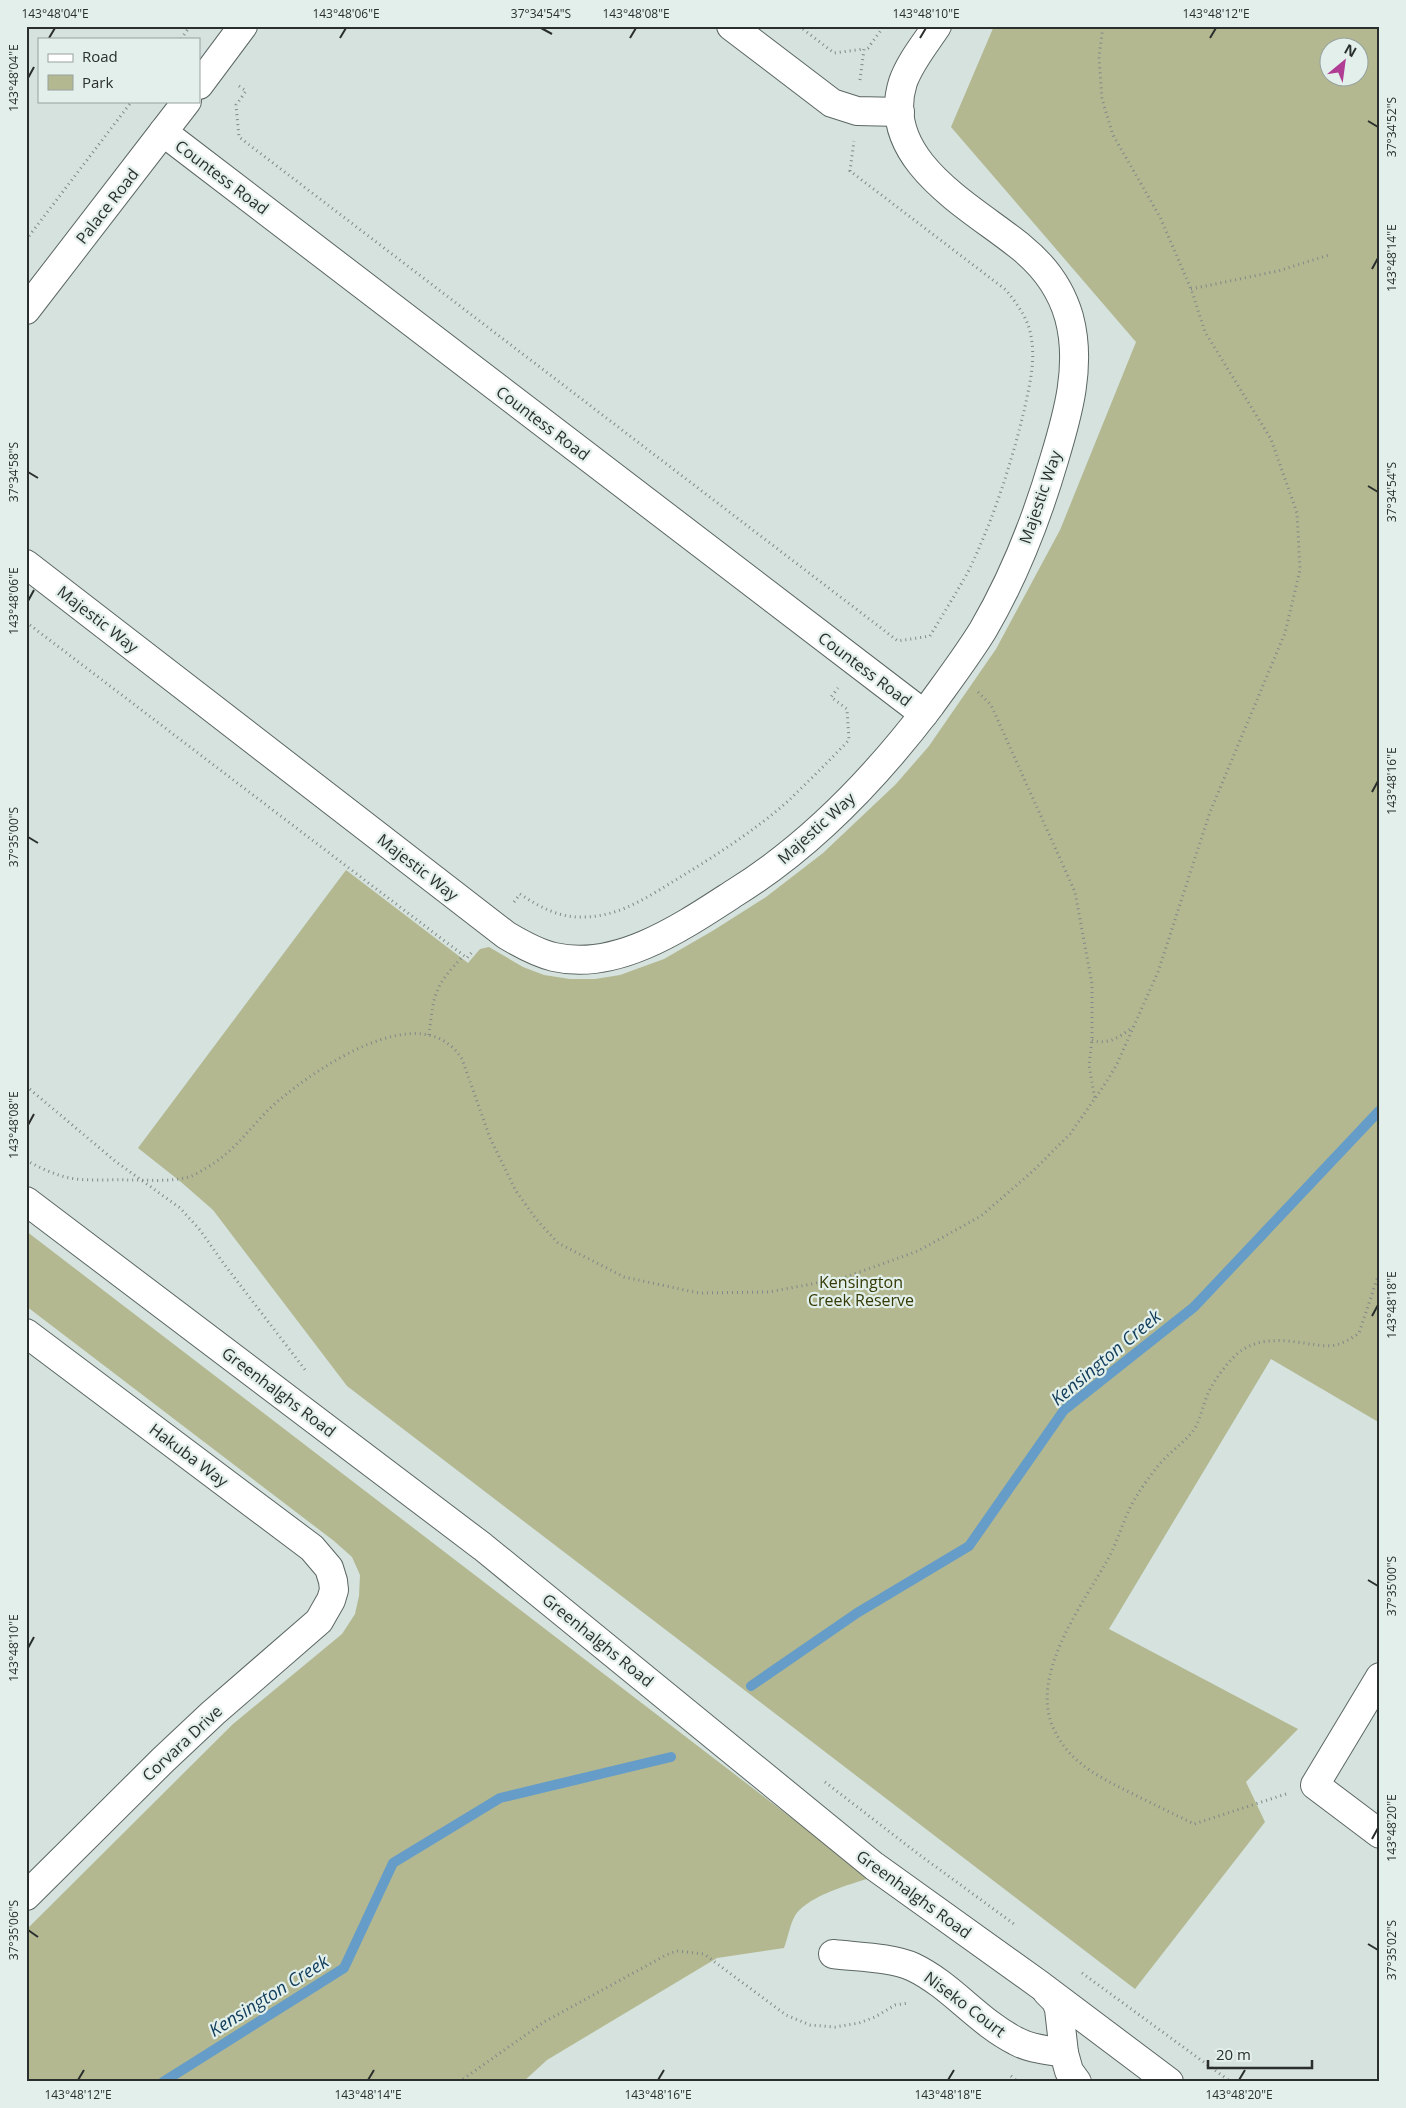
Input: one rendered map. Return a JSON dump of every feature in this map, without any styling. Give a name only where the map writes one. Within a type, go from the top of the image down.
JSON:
[{"type":"street","points":[[206,76],[243,26]]},
{"type":"street","points":[[730,26],[832,103],[857,110],[900,112]]},
{"type":"street","name":"Majestic Way","points":[[26,564],[506,935],[553,957],[600,958],[647,942],[692,920],[787,855],[829,820],[876,773],[924,714],[955,672],[984,628],[997,604],[1032,525],[1060,441],[1074,371],[1074,342],[1064,301],[1051,278],[1022,248],[955,198],[932,178],[922,166],[908,142],[900,112],[900,98],[904,78],[918,53],[938,26]]},
{"type":"street","name":"Palace Road","points":[[26,310],[186,102]]},
{"type":"street","name":"Countess Road","points":[[163,132],[924,714]]},
{"type":"street","name":"Greenhalghs Road","points":[[26,1201],[483,1547],[874,1866],[1040,1985],[1169,2082]]},
{"type":"street","name":"Hakuba Way","points":[[26,1334],[300,1538],[320,1555],[329,1568],[334,1590]]},
{"type":"street","name":"Corvara Drive","points":[[26,1896],[170,1753],[319,1621],[326,1610],[334,1590]]},
{"type":"street","points":[[1380,1678],[1315,1785],[1380,1834]]},
{"type":"street","name":"Niseko Court","points":[[833,1954],[897,1962],[912,1967],[936,1982],[1010,2038],[1033,2048],[1064,2053]]},
{"type":"street","points":[[1040,1985],[1056,2001],[1061,2019],[1064,2053],[1069,2071],[1077,2082]]},
{"type":"path","points":[[182,38],[190,26]]},
{"type":"path","points":[[799,26],[834,53],[864,49]]},
{"type":"path","points":[[26,1160],[65,1177],[91,1180],[144,1181],[190,1177],[224,1157],[275,1103],[297,1085],[359,1049],[408,1032],[429,1035],[452,1046],[462,1059],[490,1138],[516,1191],[536,1219],[558,1243],[624,1277],[699,1293],[769,1292],[843,1278],[918,1251],[981,1216],[1033,1171],[1070,1134],[1095,1101],[1116,1066],[1158,972],[1210,812],[1285,633],[1300,570],[1297,513],[1271,438],[1205,332],[1191,289],[1160,217],[1113,136],[1102,99],[1099,57],[1103,26]]},
{"type":"path","points":[[206,76],[246,91],[236,105],[238,137],[898,641],[930,636],[968,570],[988,524],[1010,462],[1028,390],[1032,348],[1028,325],[1022,312],[1006,290],[850,171],[854,137]]},
{"type":"path","points":[[26,240],[131,102]]},
{"type":"path","points":[[1191,289],[1278,271],[1329,254]]},
{"type":"path","points":[[26,622],[467,958],[520,894],[550,912],[583,918],[602,916],[637,904],[732,844],[787,802],[850,740],[847,709],[831,697],[883,630]]},
{"type":"path","points":[[955,672],[991,705],[1075,892],[1092,984],[1092,1040],[1089,1065],[1095,1101]]},
{"type":"path","points":[[429,1035],[433,1003],[438,986],[464,955]]},
{"type":"path","points":[[1092,1040],[1098,1042],[1106,1041],[1119,1036],[1133,1027]]},
{"type":"path","points":[[26,1086],[115,1161],[180,1208],[200,1230],[311,1377]]},
{"type":"path","points":[[1315,1785],[1194,1824],[1098,1777],[1079,1764],[1062,1745],[1052,1727],[1046,1709],[1047,1688],[1060,1646],[1080,1606],[1108,1558],[1136,1498],[1158,1466],[1194,1429],[1201,1416],[1208,1394],[1220,1374],[1238,1354],[1250,1346],[1266,1341],[1282,1340],[1323,1346],[1335,1346],[1348,1341],[1359,1333],[1380,1270]]},
{"type":"path","points":[[822,1780],[917,1853],[1020,1928]]},
{"type":"path","points":[[459,2082],[544,2022],[677,1951],[704,1954],[720,1964],[786,2015],[810,2026],[835,2028],[859,2023],[875,2017],[895,2005],[916,2004]]},
{"type":"path","points":[[1075,1969],[1231,2082]]},
{"type":"path","points":[[1004,2070],[1018,2082]]},
{"type":"path","points":[[26,2080],[31,2082]]},
{"type":"green space","name":"Kensington Creek Reserve","points":[[994,26],[1380,26],[1380,1423],[1271,1359],[1109,1629],[1298,1729],[1246,1782],[1265,1822],[1135,1989],[347,1386],[213,1210],[138,1148],[346,870],[468,963],[480,949],[489,947],[523,967],[544,975],[570,979],[595,979],[620,975],[664,959],[766,897],[823,853],[896,784],[929,746],[996,649],[1060,530],[1136,342],[951,127]]},
{"type":"green space","points":[[26,1231],[870,1878],[820,1896],[803,1907],[794,1918],[784,1948],[717,1958],[547,2060],[523,2082],[26,2082],[26,1930],[233,1724],[342,1634],[355,1614],[359,1596],[360,1575],[352,1557],[334,1541],[26,1306]]},
{"type":"waterway","name":"Kensington Creek","points":[[751,1686],[857,1613],[969,1546],[1064,1410],[1194,1307],[1380,1110]]},
{"type":"waterway","name":"Kensington Creek","points":[[163,2082],[344,1968],[393,1863],[500,1798],[671,1757]]}]
